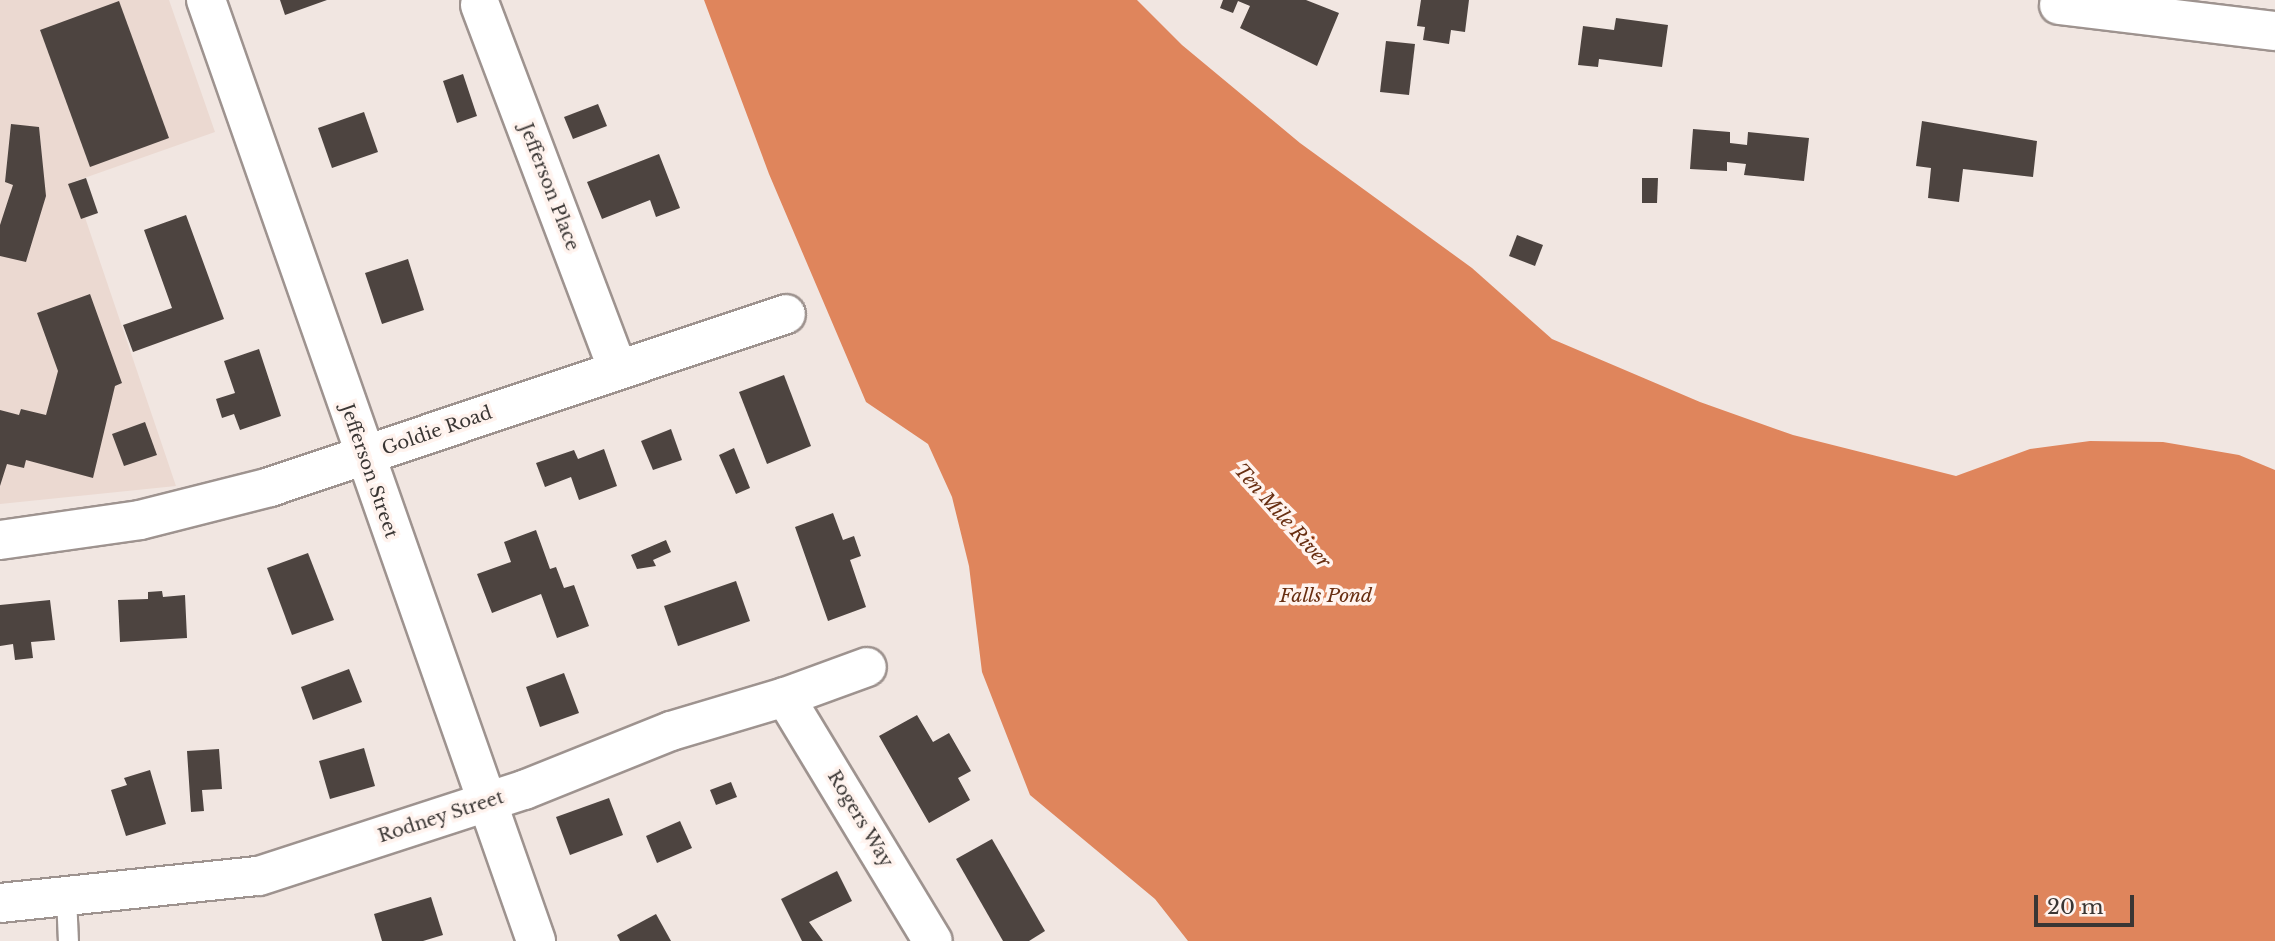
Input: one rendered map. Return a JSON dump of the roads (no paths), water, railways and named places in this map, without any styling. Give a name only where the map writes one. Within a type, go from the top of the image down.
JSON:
[{"type":"street","name":"Jefferson Street","points":[[206,0],[485,803],[536,941]]},
{"type":"street","name":"Jefferson Place","points":[[481,5],[618,370]]},
{"type":"street","points":[[2059,5],[2275,31]]},
{"type":"street","name":"Goldie Road","points":[[0,540],[140,520],[364,456],[786,314]]},
{"type":"street","name":"Rodney Street","points":[[0,903],[259,876],[485,803],[671,731],[785,697],[867,667]]},
{"type":"street","name":"Rogers Way","points":[[785,697],[933,941]]},
{"type":"lane","points":[[66,897],[68,941]]},
{"type":"water","name":"Falls Pond","points":[[704,0],[1137,0],[1182,45],[1300,143],[1472,268],[1552,339],[1700,402],[1793,435],[1956,476],[2030,449],[2090,441],[2163,442],[2239,455],[2275,470],[2275,941],[1188,941],[1155,899],[1030,795],[982,672],[969,566],[952,497],[928,444],[866,402],[769,174]]},
{"type":"water label","name":"Ten Mile River","points":[[1282,516]]}]
